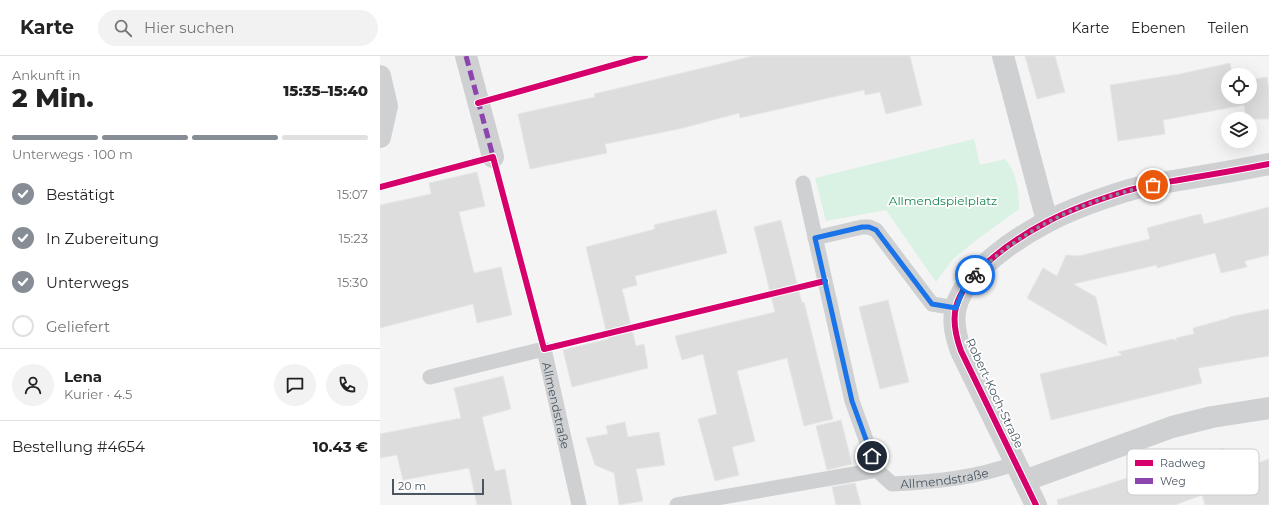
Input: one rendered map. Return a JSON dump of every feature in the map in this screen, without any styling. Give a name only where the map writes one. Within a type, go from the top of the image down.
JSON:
[{"type":"street","points":[[466,56],[493,157]]},
{"type":"street","points":[[1003,56],[1047,222]]},
{"type":"street","points":[[380,76],[387,106],[380,137]]},
{"type":"street","name":"Robert-Koch-Straße","points":[[1036,505],[961,351],[955,333],[956,308],[964,287],[975,275],[1009,246],[1047,222],[1127,191],[1269,164]]},
{"type":"street","points":[[1020,472],[1212,417],[1269,408]]},
{"type":"lane","name":"Allmendstraße","points":[[803,184],[852,401],[877,470],[892,484],[929,482],[1001,468],[1020,472]]},
{"type":"lane","points":[[815,238],[862,227],[869,227],[876,230],[932,304],[956,308]]},
{"type":"lane","name":"Allmendstraße","points":[[430,377],[544,349],[579,505]]},
{"type":"lane","points":[[677,505],[877,470]]},
{"type":"green space","name":"Allmendspielplatz","points":[[974,139],[980,165],[1005,159],[1009,165],[1015,176],[1019,209],[953,259],[936,282],[886,210],[826,221],[815,178]]},
{"type":"building","points":[[753,56],[910,56],[922,105],[886,114],[880,92],[865,95],[864,90],[740,118],[739,113],[683,128],[605,144],[607,153],[530,169],[518,114],[595,97],[594,94]]},
{"type":"building","points":[[1025,56],[1055,56],[1065,92],[1037,99]]},
{"type":"building","points":[[1230,63],[1231,68],[1221,68],[1221,104],[1257,104],[1257,79],[1267,77],[1269,90],[1269,119],[1257,119],[1257,112],[1245,112],[1244,105],[1163,120],[1165,134],[1118,141],[1110,85],[1180,74]]},
{"type":"building","points":[[477,172],[485,206],[459,212],[474,273],[501,267],[512,315],[477,323],[473,304],[380,328],[380,205],[431,194],[429,183]]},
{"type":"building","points":[[1269,207],[1269,255],[1245,261],[1247,267],[1221,273],[1215,253],[1157,268],[1157,265],[1073,284],[1096,297],[1107,346],[1027,298],[1043,268],[1057,276],[1066,255],[1078,256],[1150,239],[1147,228],[1192,216],[1201,214],[1204,224]]},
{"type":"building","points":[[716,210],[727,253],[635,276],[637,285],[622,289],[636,346],[644,344],[648,368],[572,387],[563,350],[608,339],[586,247],[655,229],[654,225]]},
{"type":"building","points":[[781,220],[802,303],[804,302],[833,419],[804,426],[787,358],[737,371],[755,441],[732,447],[739,475],[715,481],[698,419],[717,414],[703,354],[682,360],[675,336],[775,312],[754,227]]},
{"type":"building","points":[[888,300],[909,382],[880,389],[859,307]]},
{"type":"building","points":[[1269,309],[1269,356],[1198,368],[1202,383],[1051,420],[1040,374],[1122,355],[1118,352],[1173,339],[1177,341],[1176,338],[1194,334],[1193,328],[1229,317]]},
{"type":"building","points":[[503,376],[511,409],[482,417],[495,471],[505,469],[512,505],[477,505],[469,468],[403,480],[397,455],[380,458],[380,434],[461,418],[454,388]]},
{"type":"building","points":[[841,420],[852,464],[827,470],[816,426]]},
{"type":"building","points":[[625,422],[628,437],[659,432],[665,465],[636,469],[643,501],[619,505],[614,473],[595,465],[586,438],[608,434],[606,426]]},
{"type":"building","points":[[1269,459],[1269,505],[1205,505],[1202,495],[1259,495],[1259,463]]},
{"type":"building","points":[[1127,478],[1127,495],[1202,495],[1175,505],[1058,505],[1057,500]]},
{"type":"building","points":[[855,483],[861,505],[836,505],[832,487]]},
{"type":"marked path","points":[[466,56],[494,160]]},
{"type":"cycle path","points":[[478,103],[645,56]]},
{"type":"cycle path","points":[[380,187],[493,157],[544,349],[825,281]]},
{"type":"cycle path","points":[[1036,505],[961,351],[955,329],[956,307],[961,294],[970,281],[993,257],[1021,237],[1056,217],[1116,194],[1159,183],[1269,164]]},
{"type":"way so far","points":[[975,275],[1009,246],[1047,222],[1099,200],[1153,185]]},
{"type":"route","points":[[872,456],[852,401],[815,238],[862,227],[869,227],[876,230],[932,304],[956,308],[964,287],[975,275]]}]
